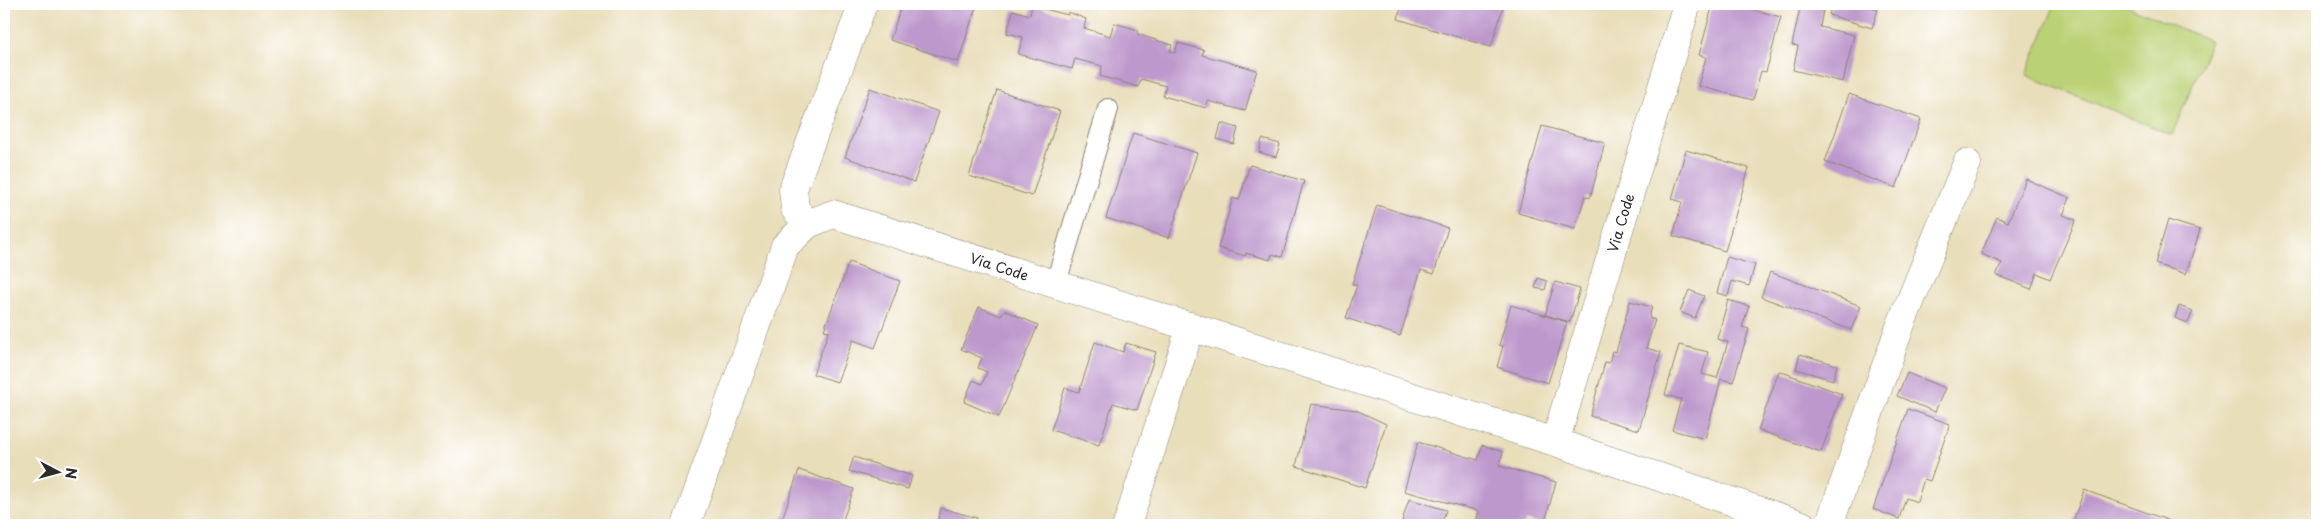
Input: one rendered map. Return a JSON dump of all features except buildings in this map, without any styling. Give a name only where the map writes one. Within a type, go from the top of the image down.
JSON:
[{"type":"street","points":[[808,224],[795,209],[793,189],[863,4]]},
{"type":"street","name":"Via Code","points":[[1555,442],[1687,4]]},
{"type":"street","points":[[1829,525],[1901,324],[1967,164]]},
{"type":"street","name":"Via Code","points":[[686,525],[785,246],[808,224],[833,214],[1056,286],[1191,326],[1555,442],[1802,525]]},
{"type":"street","points":[[1127,525],[1191,326]]},
{"type":"lane","points":[[1056,286],[1108,109]]},
{"type":"green space","points":[[2055,4],[2122,4],[2211,41],[2172,135],[2026,75]]}]
